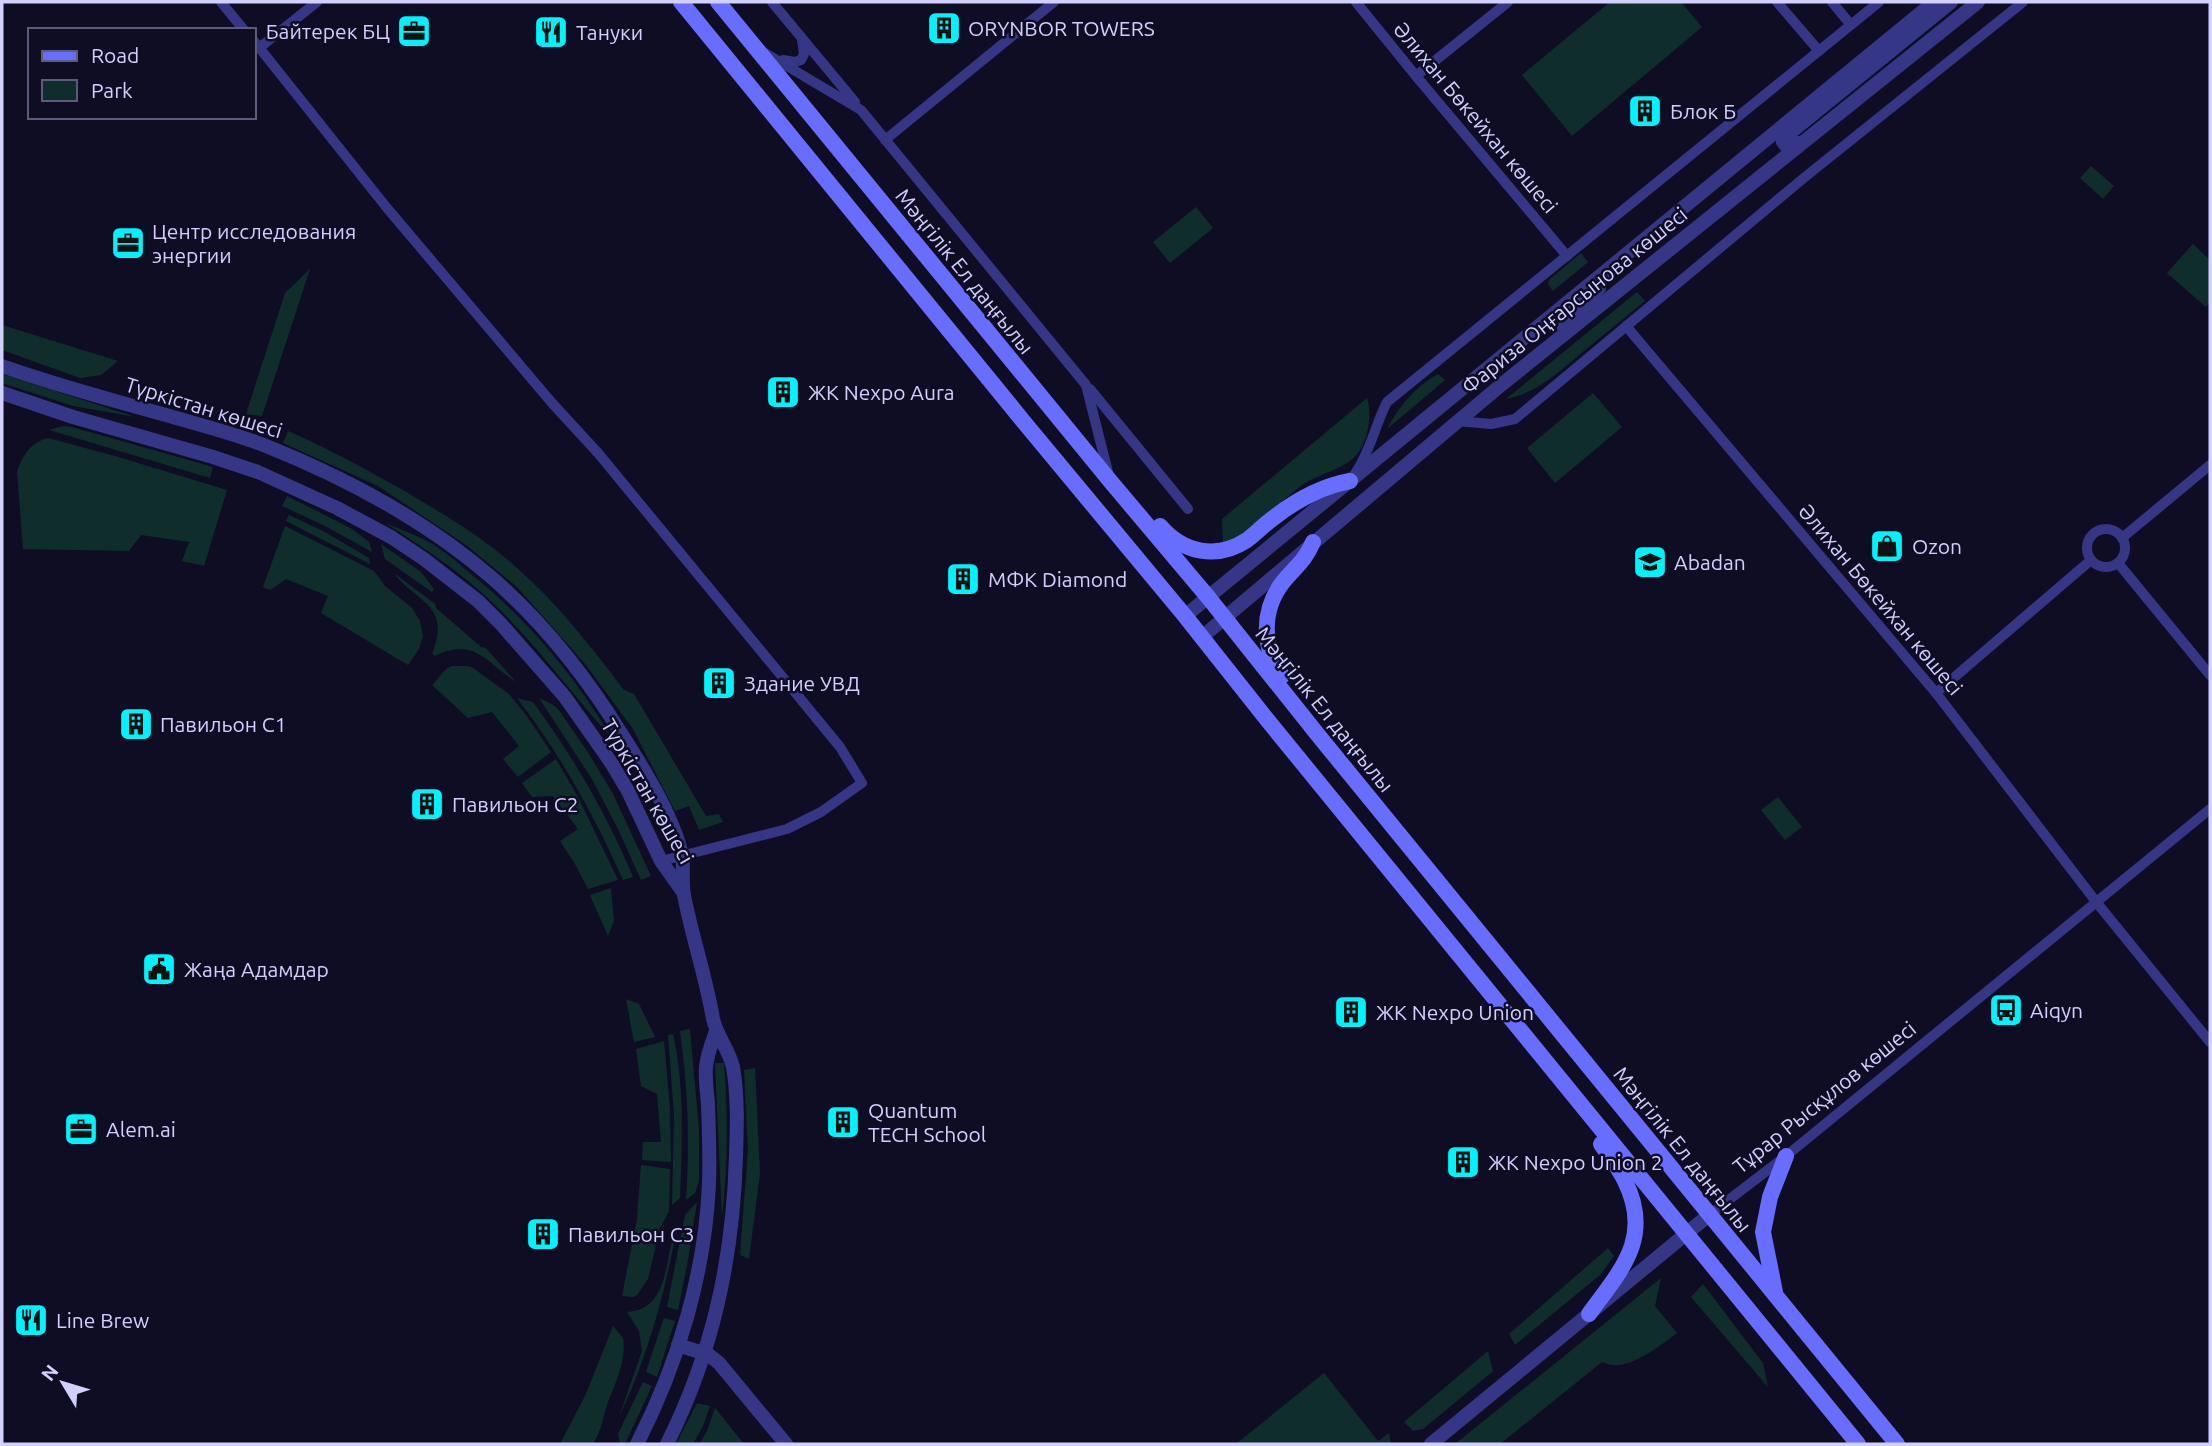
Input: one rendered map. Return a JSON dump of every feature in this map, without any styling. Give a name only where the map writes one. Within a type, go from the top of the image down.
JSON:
[{"type":"main road","points":[[681,2],[1185,616],[1858,1444]]},
{"type":"main road","name":"Мәңгілік Ел даңғылы","points":[[718,2],[1208,597],[1897,1444]]},
{"type":"main road","points":[[1115,487],[1142,508],[1176,542],[1204,552],[1224,550],[1245,541],[1272,519],[1316,491],[1332,484],[1350,481]]},
{"type":"main road","points":[[1313,542],[1306,558],[1281,584],[1270,607],[1266,627],[1273,664],[1301,703],[1318,735]]},
{"type":"main road","points":[[1547,1063],[1625,1179],[1635,1205],[1635,1242],[1627,1261],[1589,1314]]},
{"type":"main road","points":[[1775,1295],[1763,1232],[1770,1197],[1786,1156]]},
{"type":"street","points":[[220,2],[242,28]]},
{"type":"street","points":[[317,2],[257,45],[387,208],[552,403],[598,453],[840,747],[862,783],[821,812],[787,829],[660,861]]},
{"type":"street","points":[[772,2],[1188,509]]},
{"type":"street","points":[[885,140],[1054,2]]},
{"type":"street","name":"Әлихан Бөкейхан көшесі","points":[[1356,2],[1567,256]]},
{"type":"street","points":[[1416,76],[1508,2]]},
{"type":"street","points":[[1777,2],[1819,51]]},
{"type":"street","points":[[1832,2],[1851,25]]},
{"type":"street","points":[[1350,481],[1367,456],[1377,420],[1387,402],[1879,2]]},
{"type":"street","name":"Фариза Оңғарсынова көшесі","points":[[1185,616],[1934,2]]},
{"type":"street","points":[[1812,135],[1791,147],[1787,147],[1783,142],[1784,138],[1951,2]]},
{"type":"street","name":"Фариза Оңғарсынова көшесі","points":[[1202,637],[1457,421],[1978,2]]},
{"type":"street","points":[[1457,421],[1492,424],[1515,419],[1810,174],[2023,2]]},
{"type":"street","points":[[755,47],[789,62],[795,62],[801,60],[804,54],[802,37]]},
{"type":"street","points":[[755,47],[861,110]]},
{"type":"street","points":[[1553,343],[1590,295],[1734,176],[1731,172],[1723,175]]},
{"type":"street","name":"Әлихан Бөкейхан көшесі","points":[[1626,326],[1936,693],[2096,903],[2210,1042]]},
{"type":"street","name":"Түркістан көшесі","points":[[2,366],[233,434],[327,473],[370,496],[462,554],[491,577],[534,619],[573,664],[634,753],[670,821],[683,855],[683,892],[716,1031],[732,1063],[736,1101],[735,1201],[727,1264],[705,1354],[667,1444]]},
{"type":"street","points":[[1086,385],[1115,487]]},
{"type":"street","name":"Түркістан көшесі","points":[[2,393],[267,475],[349,513],[424,559],[478,601],[565,697],[628,791],[660,861],[683,892]]},
{"type":"street","points":[[2122,538],[2210,465]]},
{"type":"street","points":[[2106,529],[2118,533],[2122,538],[2125,549],[2118,563],[2107,568],[2091,560],[2087,547],[2090,537],[2095,533],[2106,529]]},
{"type":"street","points":[[1936,693],[2091,560]]},
{"type":"street","points":[[2118,563],[2210,675]]},
{"type":"street","name":"Тұрар Рысқұлов көшесі","points":[[1431,1444],[1662,1252],[1786,1156],[2210,809]]},
{"type":"street","name":"Түркістан көшесі","points":[[637,1444],[665,1385],[698,1271],[707,1211],[710,1135],[706,1066],[716,1031]]},
{"type":"street","points":[[678,1345],[705,1354],[719,1363],[786,1444]]},
{"type":"green space","points":[[1610,2],[1681,2],[1702,27],[1572,136],[1522,75]]},
{"type":"green space","points":[[2091,166],[2114,186],[2103,199],[2080,178]]},
{"type":"green space","points":[[1196,207],[1213,228],[1170,263],[1153,242]]},
{"type":"green space","points":[[2193,244],[2210,260],[2210,302],[2206,307],[2167,273]]},
{"type":"green space","points":[[1581,253],[1588,262],[1553,291],[1548,284],[1549,280]]},
{"type":"green space","points":[[310,269],[262,416],[246,414],[285,293]]},
{"type":"green space","points":[[1637,292],[1645,301],[1567,365],[1539,386],[1506,399]]},
{"type":"green space","points":[[2,325],[118,361],[101,375],[80,378],[2,350]]},
{"type":"green space","points":[[2,374],[136,417],[73,406],[2,383]]},
{"type":"green space","points":[[1438,374],[1445,380],[1387,429],[1408,398]]},
{"type":"green space","points":[[1593,393],[1622,427],[1555,483],[1527,448]]},
{"type":"green space","points":[[1367,398],[1367,431],[1360,450],[1354,457],[1348,463],[1308,481],[1242,535],[1223,543],[1222,519]]},
{"type":"green space","points":[[63,426],[213,467],[210,478],[49,430]]},
{"type":"green space","points":[[288,431],[345,458],[418,499],[469,531],[516,567],[568,620],[624,690],[634,694],[706,816],[719,814],[723,822],[699,830],[689,806],[675,811],[633,729],[586,665],[517,587],[466,545],[378,486],[283,443]]},
{"type":"green space","points":[[48,438],[227,490],[204,566],[182,561],[189,542],[141,535],[129,551],[23,549],[17,472],[28,450]]},
{"type":"green space","points":[[287,496],[352,529],[369,542],[372,552],[282,506]]},
{"type":"green space","points":[[289,515],[369,558],[370,564],[286,521]]},
{"type":"green space","points":[[385,523],[441,549],[493,592],[566,670],[611,737],[524,635],[493,603],[455,570]]},
{"type":"green space","points":[[285,526],[374,571],[385,586],[412,608],[420,621],[423,636],[419,649],[408,665],[321,613],[328,596],[286,579],[270,590],[263,587]]},
{"type":"green space","points":[[381,544],[421,572],[434,589],[432,592],[385,559]]},
{"type":"green space","points":[[394,573],[435,604],[436,608],[481,647],[486,648],[516,682],[470,650],[448,651],[435,656],[432,654],[438,624],[435,614]]},
{"type":"green space","points":[[452,666],[473,668],[509,694],[551,752],[518,777],[503,759],[519,746],[492,712],[468,718],[432,685]]},
{"type":"green space","points":[[517,698],[533,702],[562,744],[600,808],[633,877],[623,880],[576,786]]},
{"type":"green space","points":[[539,698],[558,709],[589,754],[613,794],[651,876],[641,880],[592,779]]},
{"type":"green space","points":[[556,759],[578,797],[618,880],[588,889],[560,841],[578,829],[553,796],[532,797],[522,783]]},
{"type":"green space","points":[[1778,797],[1802,827],[1785,840],[1761,810]]},
{"type":"green space","points":[[611,888],[614,921],[608,936],[590,895]]},
{"type":"green space","points":[[626,999],[639,1004],[655,1037],[634,1042]]},
{"type":"green space","points":[[690,1029],[699,1130],[699,1181],[695,1193],[686,1200],[688,1115],[680,1031]]},
{"type":"green space","points":[[673,1034],[681,1095],[682,1137],[680,1198],[672,1205],[674,1115],[668,1035]]},
{"type":"green space","points":[[664,1041],[671,1162],[642,1160],[643,1142],[661,1142],[657,1094],[641,1086],[636,1049]]},
{"type":"green space","points":[[715,1063],[724,1063],[726,1102],[722,1217]]},
{"type":"green space","points":[[755,1068],[760,1174],[749,1259],[740,1255],[748,1150],[744,1070]]},
{"type":"green space","points":[[641,1165],[670,1169],[669,1211],[660,1228],[648,1279],[637,1295],[622,1296],[637,1219]]},
{"type":"green space","points":[[697,1202],[678,1310],[667,1307],[685,1215]]},
{"type":"green space","points":[[677,1227],[654,1324],[639,1371],[619,1417],[642,1351],[639,1331],[627,1312],[641,1309],[652,1302],[659,1291]]},
{"type":"green space","points":[[1608,1248],[1614,1256],[1600,1275],[1515,1345],[1509,1334]]},
{"type":"green space","points":[[1661,1278],[1655,1306],[1677,1333],[1629,1363],[1613,1365],[1602,1362],[1500,1444],[1455,1444]]},
{"type":"green space","points":[[1703,1284],[1763,1363],[1768,1387],[1691,1297]]},
{"type":"green space","points":[[664,1318],[675,1321],[657,1377],[646,1372]]},
{"type":"green space","points":[[613,1326],[623,1338],[623,1356],[598,1435],[593,1444],[560,1444],[585,1396]]},
{"type":"green space","points":[[1488,1351],[1493,1371],[1423,1429],[1413,1431],[1404,1422]]},
{"type":"green space","points":[[1324,1373],[1378,1441],[1389,1433],[1391,1444],[1236,1444]]},
{"type":"green space","points":[[643,1382],[652,1386],[625,1444],[620,1444],[618,1434]]},
{"type":"green space","points":[[697,1403],[710,1406],[703,1426],[693,1444],[676,1444]]},
{"type":"green space","points":[[715,1408],[744,1444],[699,1444]]},
{"type":"place","name":"ORYNBOR TOWERS","points":[[944,28]]},
{"type":"place","name":"Байтерек БЦ","points":[[414,31]]},
{"type":"place","name":"Тануки","points":[[551,32]]},
{"type":"place","name":"Блок Б","points":[[1645,111]]},
{"type":"place","name":"Центр исследования энергии","points":[[128,243]]},
{"type":"place","name":"ЖК Nexpo Aura","points":[[783,392]]},
{"type":"place","name":"Ozon","points":[[1887,546]]},
{"type":"place","name":"Abadan","points":[[1650,562]]},
{"type":"place","name":"МФК Diamond","points":[[963,579]]},
{"type":"place","name":"Здание УВД","points":[[719,683]]},
{"type":"place","name":"Павильон С1","points":[[136,724]]},
{"type":"place","name":"Павильон С2","points":[[427,804]]},
{"type":"place","name":"Жаңа Адамдар","points":[[159,969]]},
{"type":"place","name":"Aiqyn","points":[[2006,1010]]},
{"type":"place","name":"ЖК Nexpo Union","points":[[1351,1012]]},
{"type":"place","name":"Quantum TECH School","points":[[843,1122]]},
{"type":"place","name":"Alem.ai","points":[[81,1129]]},
{"type":"place","name":"ЖК Nexpo Union 2","points":[[1463,1162]]},
{"type":"place","name":"Павильон С3","points":[[543,1234]]},
{"type":"place","name":"Line Brew","points":[[31,1320]]}]
